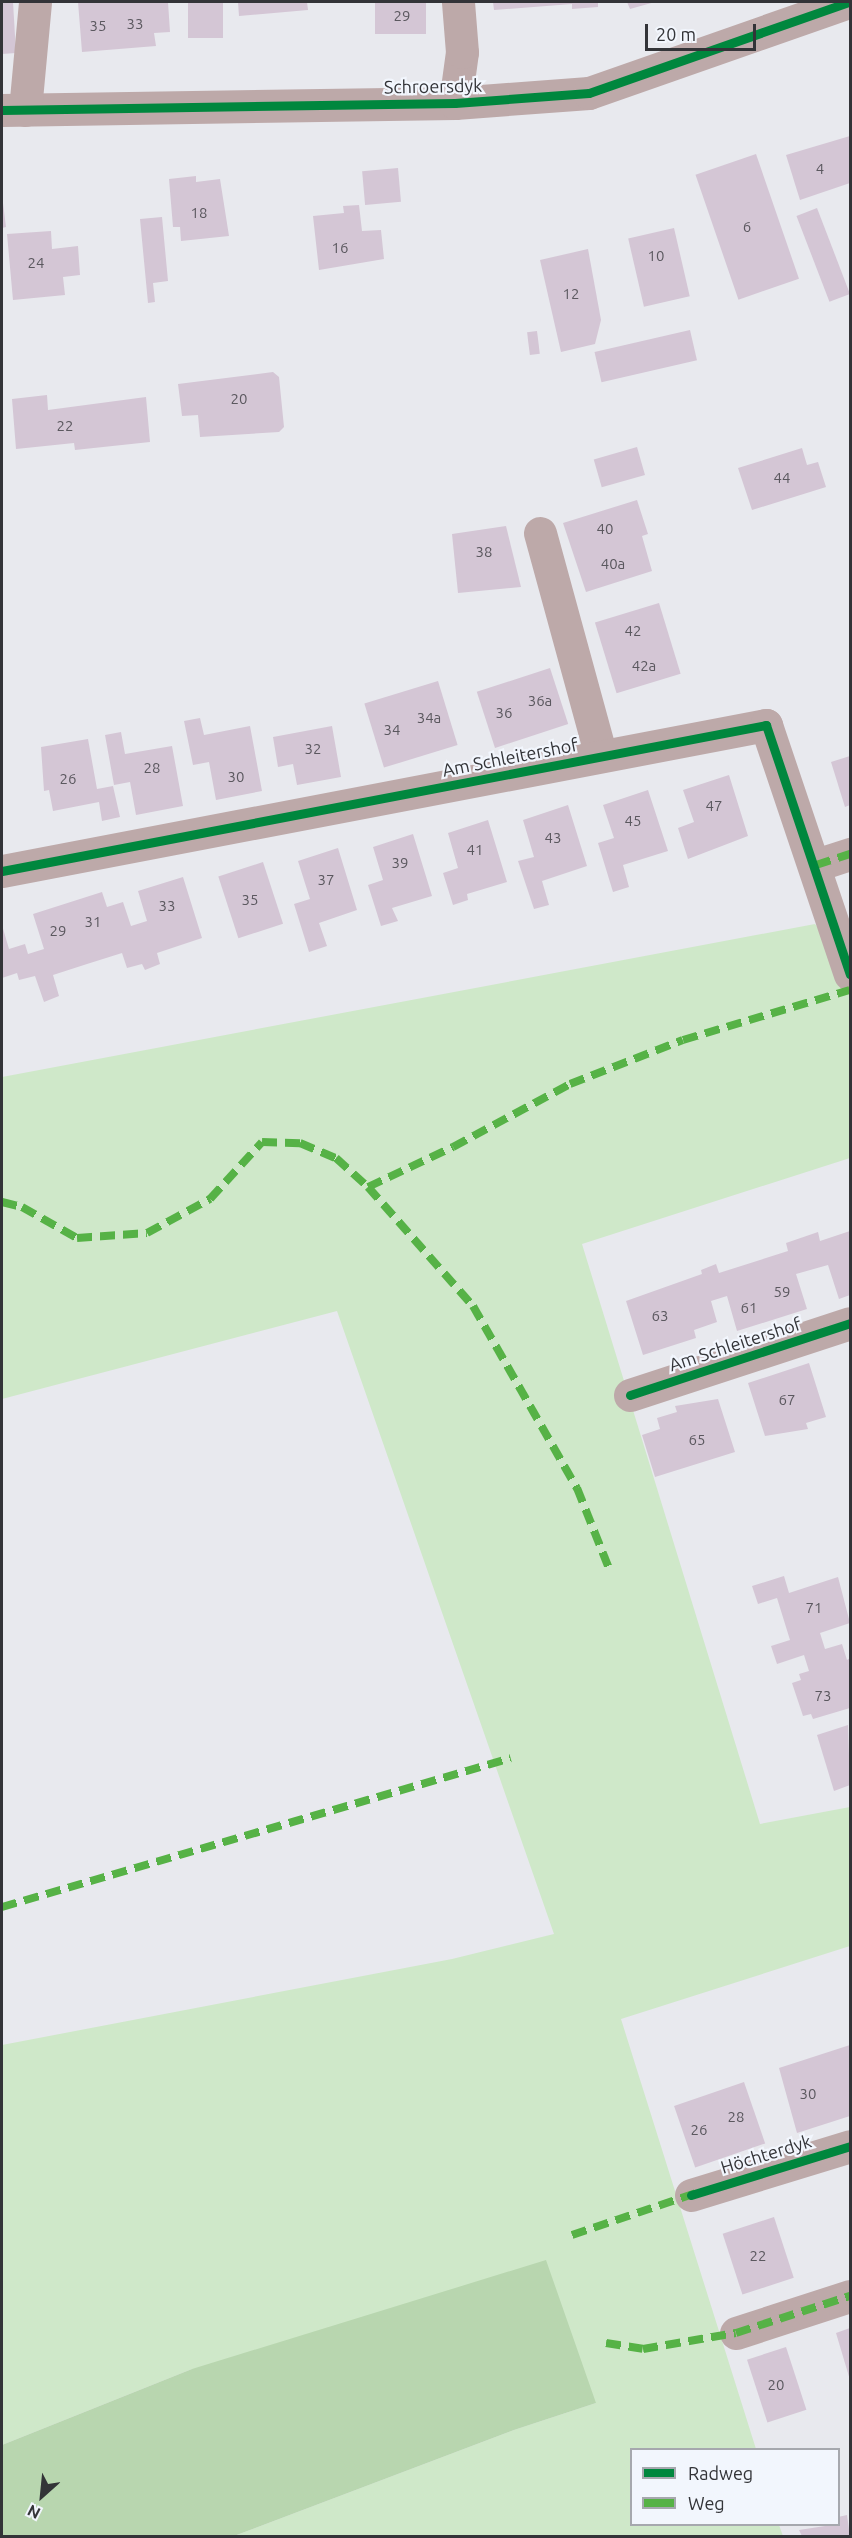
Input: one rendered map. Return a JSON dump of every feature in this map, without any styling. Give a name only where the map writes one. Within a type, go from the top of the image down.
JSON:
[{"type":"street","points":[[13,110],[35,2]]},
{"type":"street","name":"Schroersdyk","points":[[455,103],[462,52],[458,2]]},
{"type":"street","name":"Schroersdyk","points":[[13,110],[455,103],[589,93],[849,2]]},
{"type":"street","points":[[540,533],[601,756]]},
{"type":"street","name":"Am Schleitershof","points":[[2,871],[766,725],[816,865],[850,974]]},
{"type":"street","points":[[816,865],[850,854]]},
{"type":"street","name":"Am Schleitershof","points":[[630,1395],[850,1323]]},
{"type":"street","name":"Höchterdyk","points":[[692,2194],[850,2146]]},
{"type":"street","points":[[736,2334],[850,2296]]},
{"type":"green space","points":[[815,924],[850,969],[850,1158],[582,1244],[760,1824],[850,1807],[850,1946],[621,2019],[756,2448],[630,2448],[630,2526],[779,2526],[783,2536],[234,2536],[514,2430],[596,2403],[192,2369],[2,2445],[2,2045],[452,1959],[554,1934],[337,1311],[2,1399],[2,1077]]},
{"type":"green space","points":[[546,2260],[596,2403],[514,2430],[234,2536],[2,2536],[2,2445],[192,2369]]},
{"type":"building","points":[[2,2],[13,2],[16,53],[2,54]]},
{"type":"building","points":[[78,2],[168,2],[170,32],[154,33],[156,46],[82,52]]},
{"type":"building","points":[[188,2],[223,2],[223,38],[188,38]]},
{"type":"building","points":[[238,2],[307,2],[308,10],[239,16]]},
{"type":"building","points":[[375,2],[426,2],[426,34],[375,34]]},
{"type":"building","points":[[493,2],[598,2],[598,7],[572,9],[572,4],[494,10]]},
{"type":"building","points":[[627,2],[655,2],[630,9]]},
{"type":"building","points":[[850,136],[850,183],[800,200],[786,155]]},
{"type":"building","points":[[756,154],[799,279],[738,300],[695,175]]},
{"type":"building","points":[[398,168],[401,202],[365,205],[362,171]]},
{"type":"building","points":[[196,176],[196,182],[220,179],[229,236],[181,241],[180,227],[173,227],[169,179]]},
{"type":"building","points":[[2,195],[6,227],[2,228]]},
{"type":"building","points":[[359,205],[362,231],[381,230],[384,259],[319,270],[313,216],[344,213],[343,206]]},
{"type":"building","points":[[817,208],[850,294],[829,302],[796,216]]},
{"type":"building","points":[[162,217],[168,281],[153,283],[155,302],[148,303],[140,219]]},
{"type":"building","points":[[674,228],[690,296],[644,307],[628,239]]},
{"type":"building","points":[[51,231],[52,249],[78,246],[80,275],[63,277],[65,295],[13,300],[7,234]]},
{"type":"building","points":[[588,249],[601,320],[595,344],[561,352],[540,260]]},
{"type":"building","points":[[690,330],[697,360],[601,382],[595,352]]},
{"type":"building","points":[[537,331],[540,354],[530,355],[527,332]]},
{"type":"building","points":[[273,372],[279,377],[284,427],[279,432],[200,437],[198,415],[182,416],[178,384]]},
{"type":"building","points":[[47,395],[48,410],[146,397],[150,442],[75,450],[74,443],[16,449],[12,399]]},
{"type":"building","points":[[637,447],[645,475],[602,487],[594,459]]},
{"type":"building","points":[[802,448],[807,465],[818,462],[826,487],[752,510],[738,468]]},
{"type":"building","points":[[637,500],[648,534],[642,536],[652,571],[586,592],[563,523]]},
{"type":"building","points":[[506,526],[521,587],[458,593],[452,534]]},
{"type":"building","points":[[659,603],[681,674],[617,693],[595,623]]},
{"type":"building","points":[[550,668],[568,724],[495,748],[477,692]]},
{"type":"building","points":[[438,681],[458,745],[384,768],[364,704]]},
{"type":"building","points":[[200,718],[204,735],[250,726],[262,791],[216,800],[209,762],[193,765],[184,721]]},
{"type":"building","points":[[332,726],[341,777],[297,785],[293,764],[278,767],[273,737]]},
{"type":"building","points":[[121,732],[125,754],[172,746],[183,806],[136,815],[130,782],[114,785],[105,735]]},
{"type":"building","points":[[88,739],[97,789],[113,786],[120,817],[102,821],[99,802],[53,811],[49,790],[44,791],[41,747]]},
{"type":"building","points":[[850,756],[850,805],[845,807],[831,762]]},
{"type":"building","points":[[729,775],[748,836],[688,859],[678,828],[694,822],[683,790]]},
{"type":"building","points":[[648,790],[668,851],[623,865],[629,887],[613,892],[598,843],[614,838],[603,805]]},
{"type":"building","points":[[568,805],[587,866],[542,881],[549,905],[534,909],[518,861],[534,857],[523,820]]},
{"type":"building","points":[[488,820],[507,882],[467,894],[468,900],[453,905],[443,873],[458,868],[448,833]]},
{"type":"building","points":[[413,834],[432,896],[392,908],[398,921],[381,926],[368,885],[383,880],[373,847]]},
{"type":"building","points":[[338,848],[357,910],[319,923],[327,946],[309,952],[294,904],[310,899],[298,861]]},
{"type":"building","points":[[263,862],[283,924],[238,938],[218,877]]},
{"type":"building","points":[[183,877],[202,938],[157,953],[160,964],[145,970],[142,964],[127,968],[122,953],[53,975],[59,996],[44,1002],[35,976],[19,980],[17,973],[2,978],[2,925],[9,949],[25,944],[28,954],[44,949],[33,914],[102,892],[107,907],[123,902],[131,926],[147,921],[138,891]]},
{"type":"building","points":[[850,1231],[850,1295],[839,1299],[828,1265],[796,1274],[807,1309],[737,1331],[727,1296],[711,1301],[717,1322],[694,1330],[696,1338],[643,1355],[626,1301],[702,1274],[701,1270],[716,1264],[719,1273],[788,1251],[786,1243],[818,1232],[820,1241]]},
{"type":"building","points":[[809,1363],[826,1417],[806,1423],[808,1429],[765,1436],[748,1383]]},
{"type":"building","points":[[718,1399],[735,1452],[655,1477],[642,1435],[660,1429],[657,1418],[677,1412],[675,1406]]},
{"type":"building","points":[[784,1576],[789,1593],[838,1577],[850,1623],[820,1633],[825,1649],[842,1644],[847,1660],[850,1658],[850,1708],[813,1719],[811,1714],[803,1716],[792,1683],[801,1680],[799,1674],[809,1671],[804,1655],[777,1664],[771,1646],[790,1640],[777,1598],[758,1604],[752,1586]]},
{"type":"building","points":[[848,1725],[850,1785],[834,1791],[817,1735]]},
{"type":"building","points":[[850,2045],[850,2116],[797,2133],[779,2068]]},
{"type":"building","points":[[744,2082],[765,2143],[695,2168],[674,2106]]},
{"type":"building","points":[[774,2217],[794,2278],[742,2295],[723,2234]]},
{"type":"building","points":[[850,2328],[850,2380],[836,2333]]},
{"type":"building","points":[[786,2347],[806,2410],[767,2422],[747,2360]]},
{"type":"building","points":[[847,2515],[850,2536],[802,2536],[799,2530],[840,2526],[840,2517]]},
{"type":"marked path","points":[[816,865],[850,854]]},
{"type":"marked path","points":[[368,1187],[453,1147],[570,1084],[683,1040],[850,990]]},
{"type":"marked path","points":[[2,1202],[22,1207],[77,1238],[147,1233],[210,1199],[262,1142],[300,1143],[336,1158],[368,1187],[473,1306],[577,1488],[610,1571]]},
{"type":"marked path","points":[[2,1907],[511,1758]]},
{"type":"marked path","points":[[572,2235],[696,2193]]},
{"type":"marked path","points":[[606,2343],[643,2349],[736,2333],[850,2296]]},
{"type":"cycle path","points":[[2,110],[455,103],[589,93],[849,2]]},
{"type":"cycle path","points":[[2,871],[766,725],[850,974]]},
{"type":"cycle path","points":[[630,1395],[850,1323]]},
{"type":"cycle path","points":[[691,2195],[850,2146]]}]
